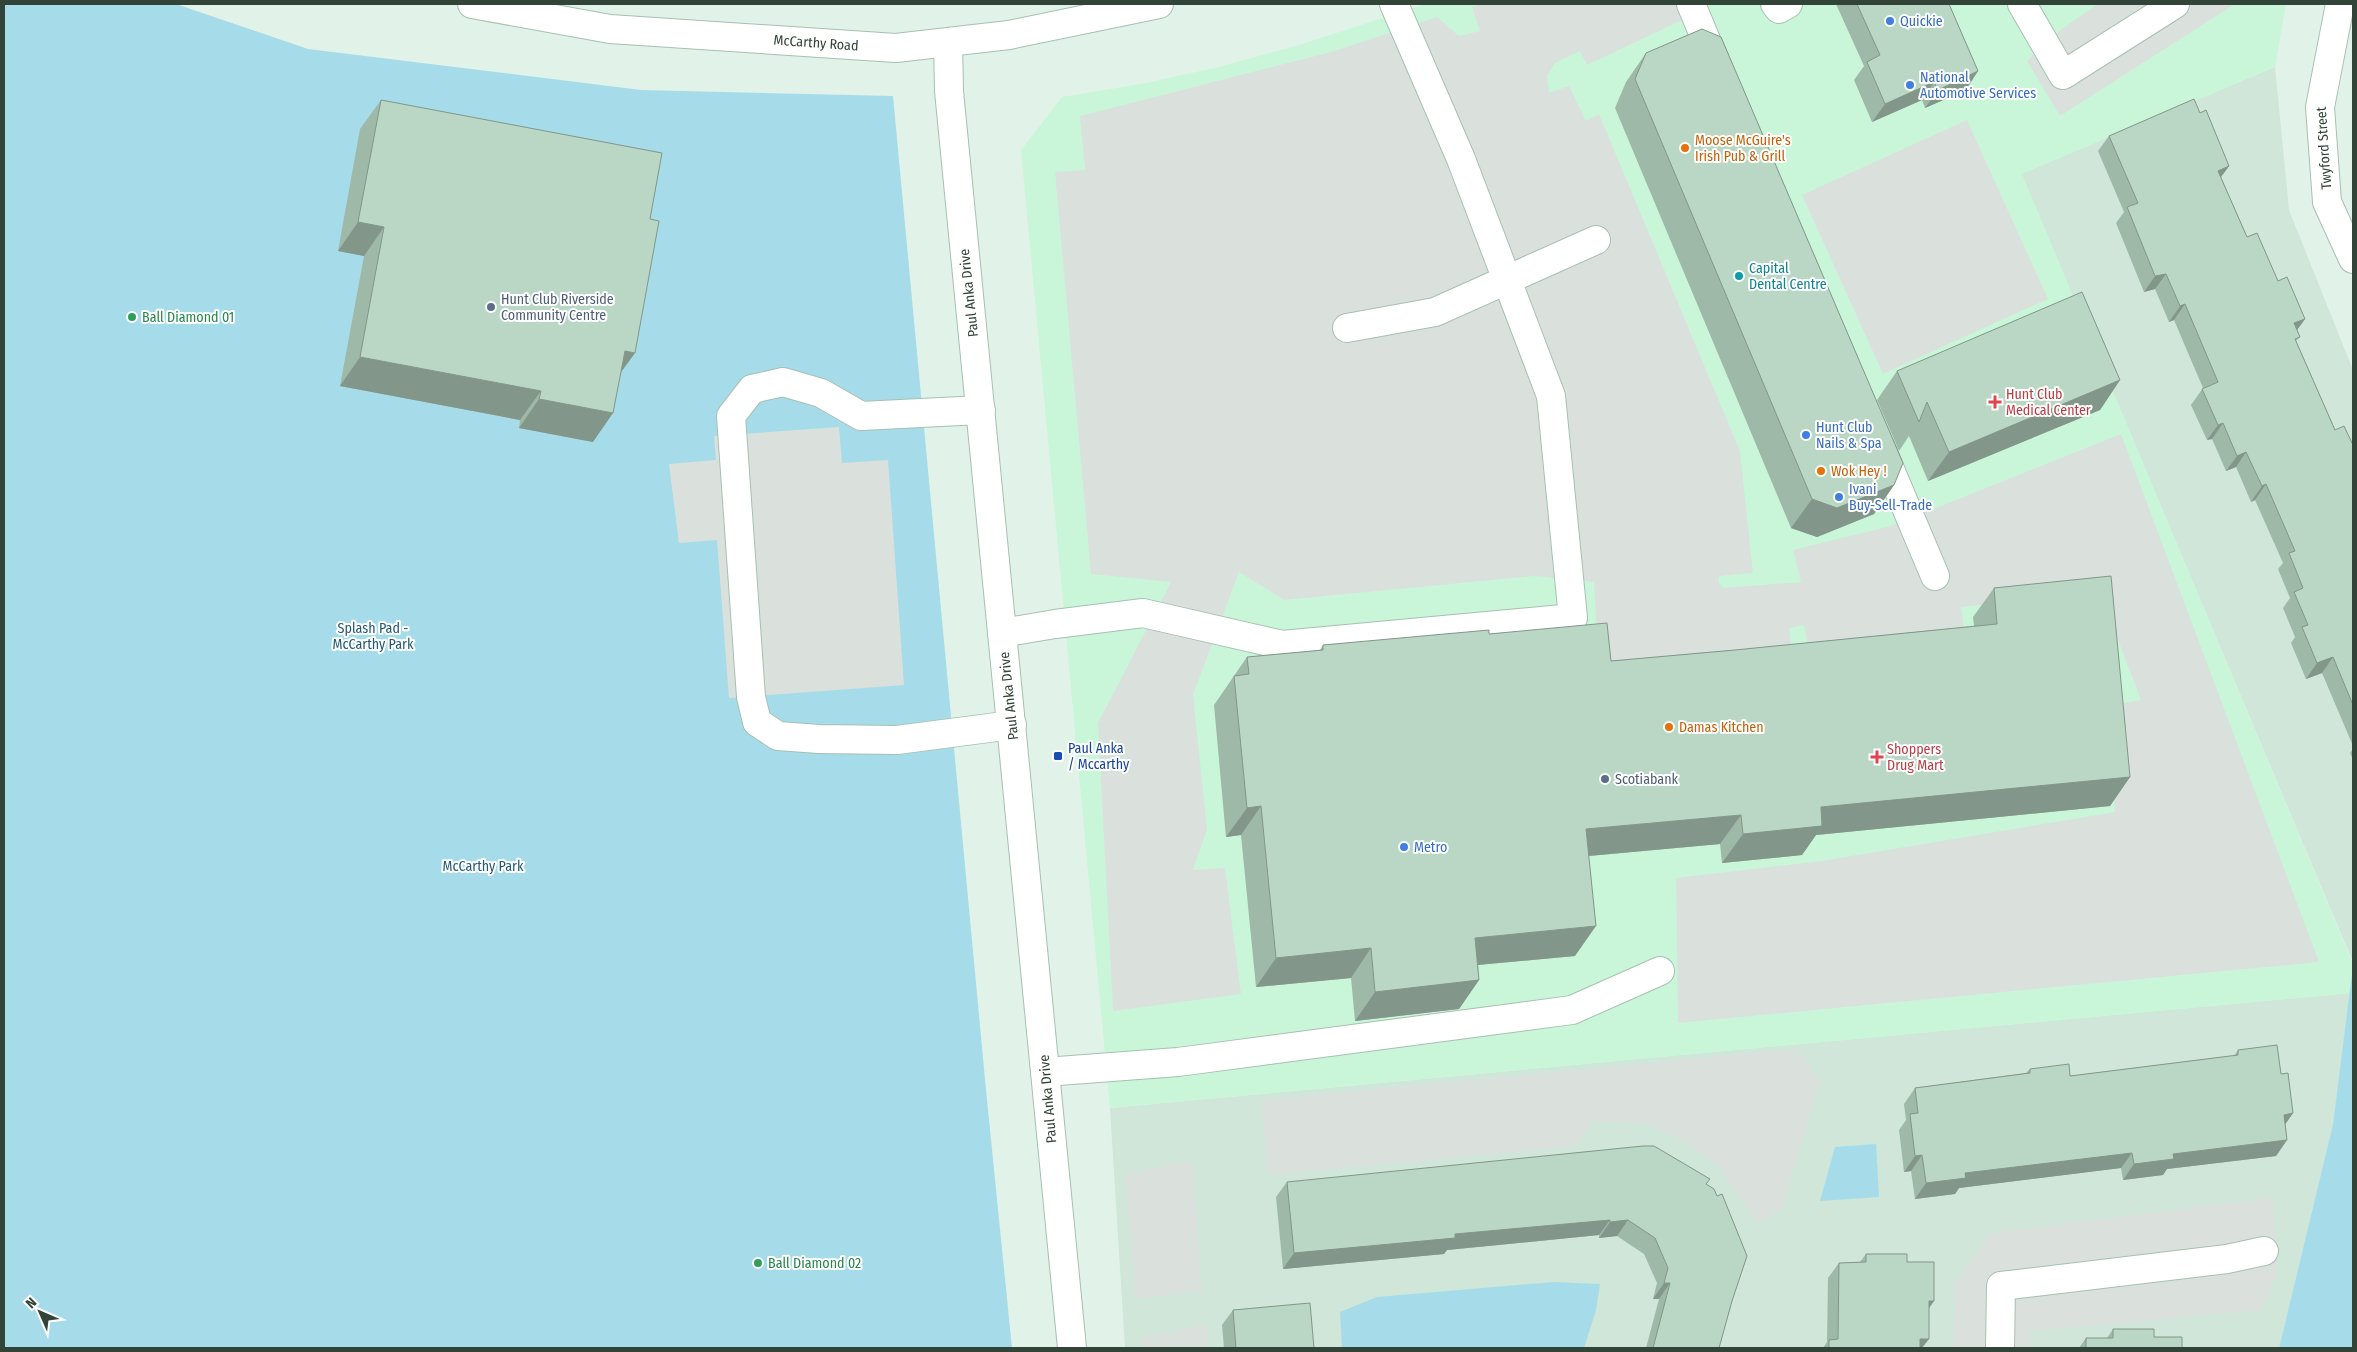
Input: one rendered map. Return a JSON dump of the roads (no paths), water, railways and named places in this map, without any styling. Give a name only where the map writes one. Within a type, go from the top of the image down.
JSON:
[{"type":"street","name":"McCarthy Road","points":[[472,4],[610,29],[896,48],[948,43],[1048,15],[1159,4]]},
{"type":"street","points":[[1002,633],[1143,613],[1282,644],[1573,618],[1551,396],[1461,159],[1394,4]]},
{"type":"street","points":[[1691,4],[1726,86]]},
{"type":"street","points":[[1775,4],[1779,9],[1788,4]]},
{"type":"street","points":[[2022,4],[2063,76],[2175,4]]},
{"type":"street","name":"Twyford Street","points":[[2340,4],[2320,107],[2327,202],[2353,259]]},
{"type":"street","name":"Paul Anka Drive","points":[[948,43],[948,76],[1046,1072],[1050,1138],[1054,1160],[1072,1348]]},
{"type":"street","points":[[1347,328],[1435,312],[1596,240]]},
{"type":"street","points":[[981,410],[861,416],[821,393],[783,382],[752,389],[731,416],[751,697],[757,722],[778,736],[897,740],[1012,725]]},
{"type":"street","points":[[1869,422],[1935,576]]},
{"type":"street","points":[[1046,1072],[1178,1062],[1572,1010],[1660,970]]},
{"type":"street","points":[[2000,1348],[2001,1286],[2227,1259],[2264,1251]]},
{"type":"place","name":"Quickie","points":[[1890,21]]},
{"type":"place","name":"National Automotive Services","points":[[1910,85]]},
{"type":"place","name":"Moose McGuire's Irish Pub & Grill","points":[[1685,148]]},
{"type":"place","name":"Capital Dental Centre","points":[[1739,276]]},
{"type":"place","name":"Hunt Club Riverside Community Centre","points":[[491,307]]},
{"type":"place","name":"Ball Diamond 01","points":[[132,317]]},
{"type":"place","name":"Hunt Club Medical Center","points":[[1995,402]]},
{"type":"place","name":"Hunt Club Nails & Spa","points":[[1806,435]]},
{"type":"place","name":"Wok Hey !","points":[[1821,471]]},
{"type":"place","name":"Ivani Buy-Sell-Trade","points":[[1839,497]]},
{"type":"place","name":"Damas Kitchen","points":[[1669,727]]},
{"type":"place","name":"Paul Anka / Mccarthy","points":[[1058,756]]},
{"type":"place","name":"Shoppers Drug Mart","points":[[1877,757]]},
{"type":"place","name":"Scotiabank","points":[[1605,779]]},
{"type":"place","name":"Metro","points":[[1404,847]]},
{"type":"place","name":"Ball Diamond 02","points":[[758,1263]]},
{"type":"park label","name":"Splash Pad - McCarthy Park","points":[[373,636]]},
{"type":"park label","name":"McCarthy Park","points":[[483,866]]}]
